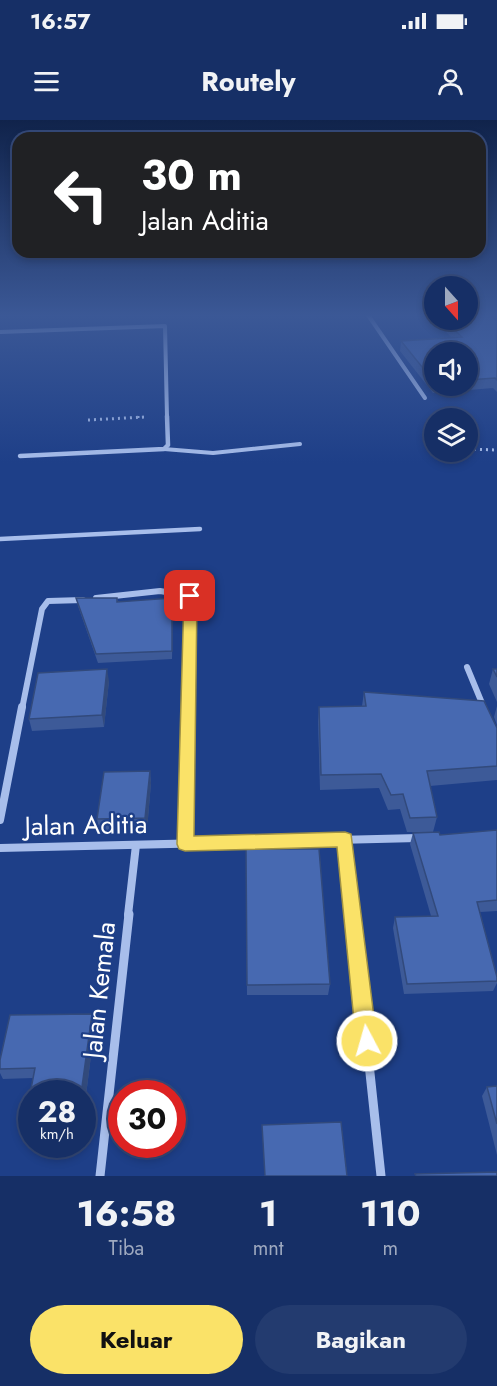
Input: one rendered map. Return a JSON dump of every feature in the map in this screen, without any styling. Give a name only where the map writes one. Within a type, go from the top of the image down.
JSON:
[{"type":"street","points":[[20,456],[164,449],[168,445],[165,364]]},
{"type":"street","points":[[402,364],[425,398]]},
{"type":"street","points":[[0,539],[200,529]]},
{"type":"street","points":[[0,820],[42,609],[48,601],[160,591],[173,592],[190,596],[192,617],[185,844]]},
{"type":"street","points":[[467,667],[489,719]]},
{"type":"street","name":"Jalan Aditia","points":[[4,848],[427,838]]},
{"type":"street","points":[[345,839],[381,1176]]},
{"type":"street","points":[[0,842],[4,848]]},
{"type":"street","name":"Jalan Kemala","points":[[100,1176],[136,845]]},
{"type":"lane","points":[[164,449],[183,452],[223,451],[300,444]]},
{"type":"path","points":[[88,420],[167,416]]},
{"type":"path","points":[[478,449],[497,450]]},
{"type":"building","points":[[478,364],[497,364],[497,380],[495,378],[478,379]]},
{"type":"building","points":[[76,598],[117,598],[117,602],[172,598],[172,651],[96,654]]},
{"type":"building","points":[[107,669],[102,715],[29,719],[38,673]]},
{"type":"building","points":[[364,692],[484,701],[497,728],[497,766],[427,771],[437,817],[410,818],[403,794],[391,795],[381,774],[321,775],[319,707],[366,706]]},
{"type":"building","points":[[150,771],[145,818],[97,819],[104,772]]},
{"type":"building","points":[[497,830],[497,900],[477,902],[497,981],[407,984],[395,917],[438,916],[413,833],[439,832],[440,835]]},
{"type":"building","points":[[246,849],[319,849],[330,984],[247,985]]},
{"type":"building","points":[[92,1014],[83,1080],[33,1080],[35,1068],[0,1069],[10,1015]]},
{"type":"building","points":[[497,1086],[497,1124],[487,1087]]},
{"type":"building","points":[[341,1122],[347,1176],[265,1176],[262,1125]]},
{"type":"building","points":[[497,1172],[497,1176],[416,1176],[415,1174]]},
{"type":"route","points":[[190,596],[192,617],[185,844],[345,839],[367,1041]]}]
